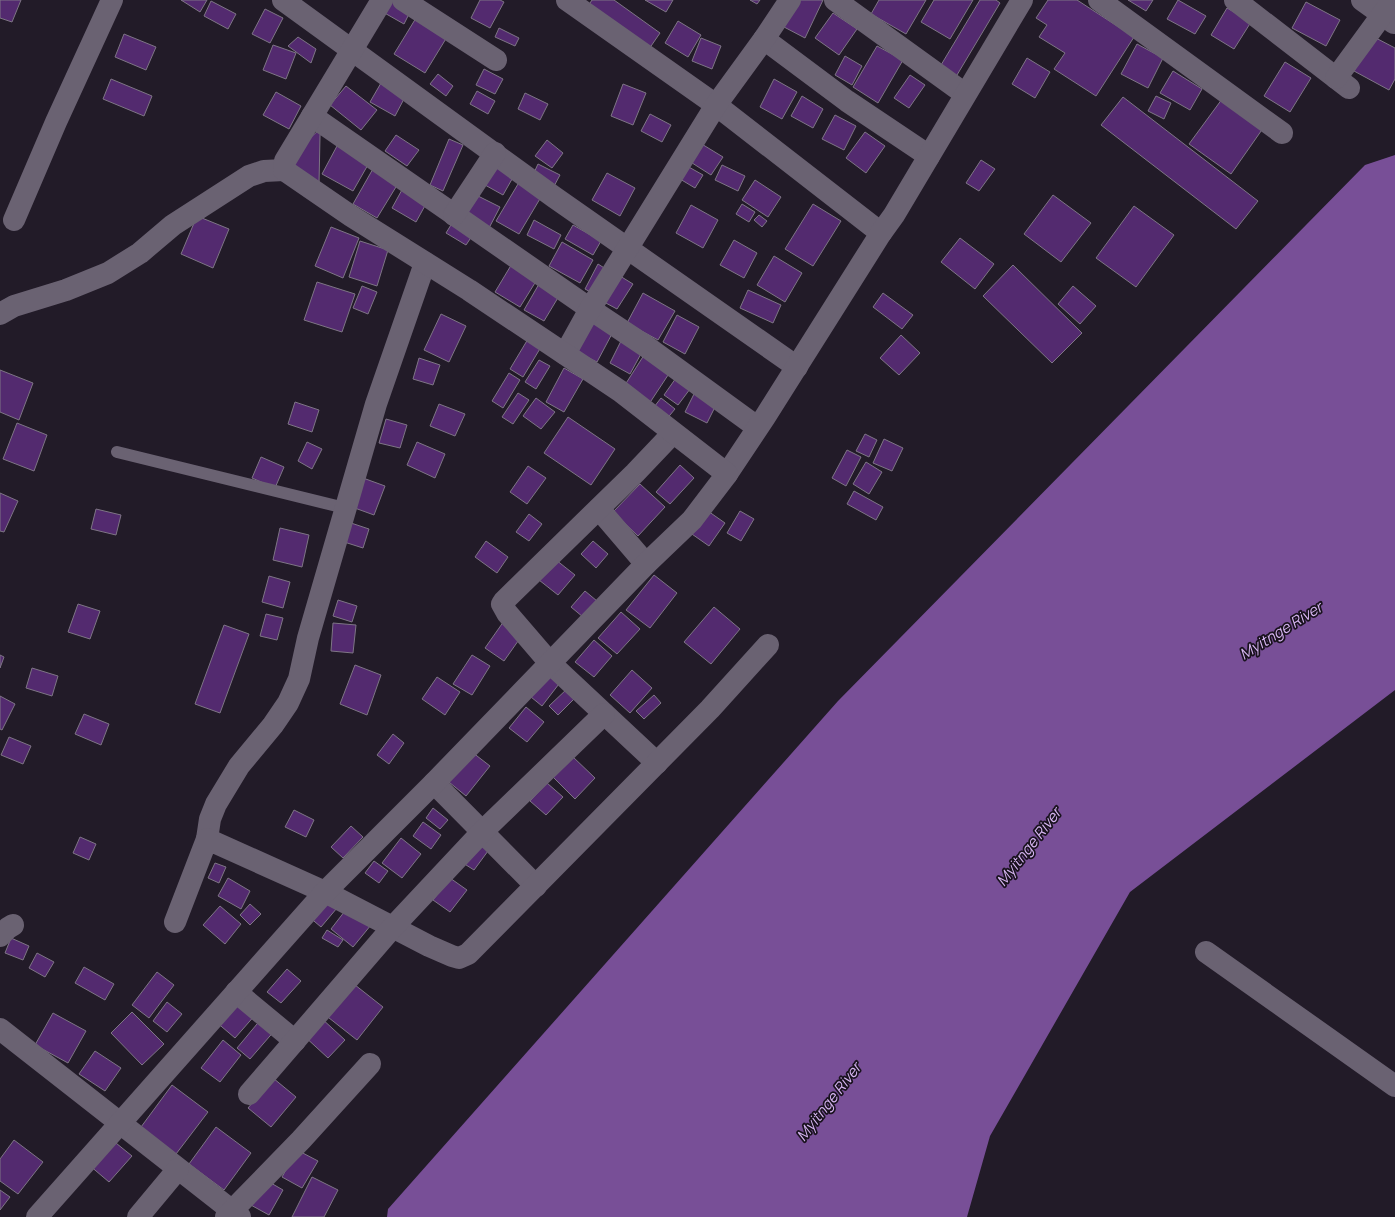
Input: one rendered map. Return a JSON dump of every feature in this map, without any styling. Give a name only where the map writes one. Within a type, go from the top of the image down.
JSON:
[{"type":"street","points":[[14,220],[56,122],[112,0]]},
{"type":"street","points":[[283,0],[554,197],[628,247],[797,367]]},
{"type":"street","points":[[284,170],[285,161],[382,0]]},
{"type":"street","points":[[403,0],[496,60]]},
{"type":"street","points":[[567,0],[716,105],[881,233]]},
{"type":"street","points":[[565,354],[590,309],[716,105],[764,39],[790,0]]},
{"type":"street","points":[[835,0],[965,94]]},
{"type":"street","points":[[37,1217],[325,892],[434,783],[646,564],[692,520],[727,474],[765,417],[881,233],[894,215],[1022,0]]},
{"type":"street","points":[[1099,0],[1282,133]]},
{"type":"street","points":[[1235,0],[1343,83],[1390,13],[1362,0]]},
{"type":"street","points":[[764,39],[847,101],[929,156]]},
{"type":"street","points":[[312,116],[647,347],[757,427]]},
{"type":"street","points":[[454,215],[495,153]]},
{"type":"street","points":[[0,314],[14,306],[66,290],[108,273],[140,253],[173,225],[249,176],[264,171],[284,170],[351,216],[469,290],[620,391],[727,474]]},
{"type":"street","points":[[175,922],[207,839],[210,819],[216,804],[239,766],[273,725],[288,703],[299,679],[308,638],[376,404],[425,263]]},
{"type":"street","points":[[657,763],[550,663],[507,613],[502,604],[599,509],[673,433]]},
{"type":"street","points":[[599,509],[646,564]]},
{"type":"street","points":[[207,839],[325,892],[392,928],[429,946],[459,958],[468,954],[536,886],[710,709],[768,645]]},
{"type":"street","points":[[249,1094],[392,928],[482,832],[604,714]]},
{"type":"street","points":[[434,783],[536,886]]},
{"type":"street","points":[[1206,952],[1395,1086]]},
{"type":"street","points":[[236,992],[295,1041]]},
{"type":"street","points":[[0,1029],[178,1169],[232,1215],[370,1064]]},
{"type":"street","points":[[138,1217],[178,1169]]},
{"type":"lane","points":[[117,452],[345,508]]},
{"type":"water","name":"Myitnge River","points":[[1395,155],[1395,690],[1130,892],[990,1136],[967,1217],[387,1217],[388,1209],[838,701],[1365,165]]},
{"type":"building","points":[[0,0],[21,0],[12,22],[0,18]]},
{"type":"building","points":[[181,0],[207,0],[200,12]]},
{"type":"building","points":[[393,0],[411,10],[404,24],[381,11]]},
{"type":"building","points":[[480,0],[500,0],[504,2],[490,28],[471,18]]},
{"type":"building","points":[[592,0],[614,0],[660,33],[649,49],[588,6]]},
{"type":"building","points":[[645,0],[673,0],[666,12]]},
{"type":"building","points":[[750,0],[760,0],[757,4]]},
{"type":"building","points":[[796,0],[823,0],[805,38],[784,27]]},
{"type":"building","points":[[879,0],[926,0],[906,34],[871,14]]},
{"type":"building","points":[[934,0],[973,0],[950,39],[921,22]]},
{"type":"building","points":[[980,0],[996,0],[1000,3],[954,80],[938,70]]},
{"type":"building","points":[[1048,0],[1077,0],[1134,37],[1096,96],[1054,69],[1065,53],[1039,37],[1047,25],[1036,18]]},
{"type":"building","points":[[1128,0],[1153,0],[1146,11]]},
{"type":"building","points":[[1178,0],[1206,16],[1195,34],[1167,19]]},
{"type":"building","points":[[211,1],[236,14],[228,29],[204,16]]},
{"type":"building","points":[[1306,2],[1340,20],[1326,46],[1292,28]]},
{"type":"building","points":[[1227,8],[1251,22],[1234,49],[1211,35]]},
{"type":"building","points":[[265,9],[283,18],[270,43],[252,34]]},
{"type":"building","points":[[833,13],[857,29],[839,55],[815,38]]},
{"type":"building","points":[[416,18],[447,37],[425,73],[394,54]]},
{"type":"building","points":[[678,21],[701,35],[688,57],[665,43]]},
{"type":"building","points":[[499,28],[519,38],[515,46],[495,37]]},
{"type":"building","points":[[124,34],[156,47],[146,70],[115,57]]},
{"type":"building","points":[[1372,36],[1395,48],[1395,79],[1389,90],[1354,71]]},
{"type":"building","points":[[298,37],[316,49],[311,63],[288,46]]},
{"type":"building","points":[[701,38],[721,46],[712,69],[692,61]]},
{"type":"building","points":[[1137,44],[1163,58],[1148,88],[1121,74]]},
{"type":"building","points":[[273,45],[296,53],[286,79],[263,70]]},
{"type":"building","points":[[877,46],[903,60],[878,103],[853,87]]},
{"type":"building","points":[[845,56],[862,66],[852,85],[835,75]]},
{"type":"building","points":[[1027,58],[1050,72],[1035,98],[1012,84]]},
{"type":"building","points":[[1285,62],[1311,78],[1290,112],[1264,96]]},
{"type":"building","points":[[484,69],[503,79],[495,94],[476,85]]},
{"type":"building","points":[[1173,71],[1202,89],[1190,110],[1160,93]]},
{"type":"building","points":[[438,74],[453,86],[446,96],[430,84]]},
{"type":"building","points":[[910,75],[925,85],[909,108],[894,98]]},
{"type":"building","points":[[111,79],[152,96],[144,116],[103,99]]},
{"type":"building","points":[[774,79],[797,92],[782,119],[760,107]]},
{"type":"building","points":[[381,83],[405,97],[395,116],[370,102]]},
{"type":"building","points":[[623,84],[646,93],[633,125],[611,116]]},
{"type":"building","points":[[346,86],[377,110],[361,130],[330,105]]},
{"type":"building","points":[[477,91],[495,101],[488,114],[470,104]]},
{"type":"building","points":[[276,92],[301,106],[289,129],[263,115]]},
{"type":"building","points":[[525,93],[548,104],[540,120],[518,109]]},
{"type":"building","points":[[1225,95],[1266,124],[1231,174],[1189,144]]},
{"type":"building","points":[[802,96],[823,109],[813,128],[791,116]]},
{"type":"building","points":[[1156,96],[1171,103],[1164,119],[1148,111]]},
{"type":"building","points":[[1123,97],[1258,201],[1236,229],[1101,125]]},
{"type":"building","points":[[650,114],[671,125],[662,142],[641,131]]},
{"type":"building","points":[[835,115],[856,126],[844,150],[822,139]]},
{"type":"building","points":[[321,128],[319,184],[294,169],[296,151]]},
{"type":"building","points":[[865,132],[885,146],[866,173],[846,158]]},
{"type":"building","points":[[396,135],[419,150],[407,166],[385,151]]},
{"type":"building","points":[[449,139],[463,145],[443,191],[430,185]]},
{"type":"building","points":[[547,140],[563,153],[552,168],[535,156]]},
{"type":"building","points":[[700,143],[723,157],[711,175],[689,161]]},
{"type":"building","points":[[337,146],[369,163],[353,191],[322,174]]},
{"type":"building","points":[[981,160],[995,169],[979,191],[966,183]]},
{"type":"building","points":[[498,162],[516,172],[503,195],[485,185]]},
{"type":"building","points":[[538,164],[560,175],[553,188],[532,177]]},
{"type":"building","points":[[722,165],[745,176],[738,191],[715,180]]},
{"type":"building","points":[[687,166],[703,175],[695,188],[680,179]]},
{"type":"building","points":[[374,167],[399,182],[377,218],[353,204]]},
{"type":"building","points":[[607,173],[635,188],[620,216],[592,200]]},
{"type":"building","points":[[521,179],[544,192],[519,234],[496,221]]},
{"type":"building","points":[[755,180],[781,197],[768,217],[742,200]]},
{"type":"building","points":[[403,188],[427,202],[416,222],[392,208]]},
{"type":"building","points":[[472,193],[500,207],[489,228],[461,213]]},
{"type":"building","points":[[1053,195],[1091,223],[1061,262],[1024,234]]},
{"type":"building","points":[[742,204],[755,212],[749,222],[736,214]]},
{"type":"building","points":[[813,204],[841,221],[813,266],[785,249]]},
{"type":"building","points":[[691,205],[718,220],[703,248],[676,233]]},
{"type":"building","points":[[1134,206],[1174,235],[1136,287],[1096,258]]},
{"type":"building","points":[[759,215],[767,221],[762,227],[754,220]]},
{"type":"building","points":[[197,216],[229,229],[213,268],[181,254]]},
{"type":"building","points":[[454,220],[474,233],[466,245],[446,233]]},
{"type":"building","points":[[534,220],[561,235],[554,249],[527,235]]},
{"type":"building","points":[[573,225],[601,241],[593,255],[565,239]]},
{"type":"building","points":[[331,227],[359,238],[343,278],[315,266]]},
{"type":"building","points":[[960,238],[994,264],[975,289],[941,262]]},
{"type":"building","points":[[734,240],[757,253],[744,278],[720,265]]},
{"type":"building","points":[[360,241],[388,250],[377,286],[349,277]]},
{"type":"building","points":[[562,242],[593,260],[580,283],[549,266]]},
{"type":"building","points":[[774,256],[802,273],[785,302],[757,285]]},
{"type":"building","points":[[513,262],[538,278],[520,307],[495,292]]},
{"type":"building","points":[[598,264],[609,271],[596,295],[585,289]]},
{"type":"building","points":[[1013,265],[1082,333],[1052,363],[983,296]]},
{"type":"building","points":[[620,276],[633,284],[617,309],[604,302]]},
{"type":"building","points":[[317,282],[355,294],[342,332],[304,320]]},
{"type":"building","points":[[539,284],[559,296],[544,321],[524,310]]},
{"type":"building","points":[[362,286],[377,292],[368,314],[353,308]]},
{"type":"building","points":[[1073,286],[1096,306],[1080,324],[1058,304]]},
{"type":"building","points":[[748,290],[781,305],[773,323],[740,308]]},
{"type":"building","points":[[643,293],[675,311],[658,340],[627,323]]},
{"type":"building","points":[[883,293],[913,315],[902,329],[873,307]]},
{"type":"building","points":[[441,314],[466,326],[449,362],[424,350]]},
{"type":"building","points":[[677,315],[699,327],[685,354],[663,342]]},
{"type":"building","points":[[592,319],[614,330],[597,362],[575,351]]},
{"type":"building","points":[[531,334],[544,342],[523,377],[510,369]]},
{"type":"building","points":[[901,335],[920,353],[899,375],[880,358]]},
{"type":"building","points":[[621,341],[642,352],[630,374],[610,363]]},
{"type":"building","points":[[646,352],[672,369],[649,404],[623,388]]},
{"type":"building","points":[[419,358],[440,365],[433,385],[413,379]]},
{"type":"building","points":[[539,360],[550,366],[536,389],[525,382]]},
{"type":"building","points":[[564,368],[583,379],[564,412],[546,402]]},
{"type":"building","points":[[0,370],[33,383],[19,420],[0,412]]},
{"type":"building","points":[[509,373],[520,380],[503,408],[492,401]]},
{"type":"building","points":[[676,378],[690,389],[678,405],[664,395]]},
{"type":"building","points":[[695,392],[717,403],[707,423],[685,412]]},
{"type":"building","points":[[518,393],[529,400],[513,424],[502,417]]},
{"type":"building","points":[[536,398],[555,412],[541,429],[523,416]]},
{"type":"building","points":[[661,398],[675,409],[665,421],[651,411]]},
{"type":"building","points":[[295,402],[319,410],[312,432],[288,424]]},
{"type":"building","points":[[439,404],[465,414],[455,436],[430,426]]},
{"type":"building","points":[[568,417],[615,449],[591,485],[544,453]]},
{"type":"building","points":[[386,419],[407,425],[400,448],[379,443]]},
{"type":"building","points":[[17,423],[47,435],[34,471],[3,459]]},
{"type":"building","points":[[865,434],[877,440],[869,457],[856,451]]},
{"type":"building","points":[[884,439],[903,448],[892,471],[873,463]]},
{"type":"building","points":[[307,442],[322,449],[312,469],[298,461]]},
{"type":"building","points":[[417,442],[445,454],[435,478],[407,465]]},
{"type":"building","points":[[847,450],[861,457],[846,486],[832,478]]},
{"type":"building","points":[[261,457],[284,467],[275,488],[252,478]]},
{"type":"building","points":[[866,462],[882,472],[869,494],[853,484]]},
{"type":"building","points":[[680,465],[694,478],[670,504],[656,492]]},
{"type":"building","points":[[528,466],[546,478],[527,504],[510,492]]},
{"type":"building","points":[[363,478],[385,486],[374,515],[352,507]]},
{"type":"building","points":[[640,484],[665,507],[638,536],[613,512]]},
{"type":"building","points":[[854,491],[883,507],[876,520],[847,504]]},
{"type":"building","points":[[0,493],[18,501],[4,532],[0,531]]},
{"type":"building","points":[[96,509],[121,515],[116,535],[91,529]]},
{"type":"building","points":[[705,509],[725,523],[709,546],[689,532]]},
{"type":"building","points":[[740,511],[754,519],[741,541],[727,533]]},
{"type":"building","points":[[529,514],[542,524],[529,541],[516,532]]},
{"type":"building","points":[[345,521],[369,529],[363,548],[338,540]]},
{"type":"building","points":[[280,528],[309,535],[302,567],[273,560]]},
{"type":"building","points":[[486,541],[508,557],[497,573],[475,557]]},
{"type":"building","points":[[593,541],[608,554],[596,568],[581,554]]},
{"type":"building","points":[[556,560],[575,575],[558,595],[539,580]]},
{"type":"building","points":[[654,575],[677,593],[650,628],[626,610]]},
{"type":"building","points":[[269,576],[290,582],[283,608],[262,602]]},
{"type":"building","points":[[585,591],[597,601],[583,617],[571,607]]},
{"type":"building","points":[[338,600],[357,606],[352,622],[333,616]]},
{"type":"building","points":[[78,604],[100,611],[90,639],[68,632]]},
{"type":"building","points":[[714,607],[740,629],[711,664],[684,642]]},
{"type":"building","points":[[621,612],[640,629],[617,654],[598,638]]},
{"type":"building","points":[[266,614],[283,618],[277,640],[260,636]]},
{"type":"building","points":[[504,621],[523,634],[504,661],[485,648]]},
{"type":"building","points":[[333,623],[356,625],[353,653],[331,651]]},
{"type":"building","points":[[224,625],[249,634],[220,713],[195,704]]},
{"type":"building","points":[[594,640],[612,656],[594,677],[575,662]]},
{"type":"building","points":[[0,655],[4,657],[0,668]]},
{"type":"building","points":[[472,655],[490,666],[472,695],[453,684]]},
{"type":"building","points":[[355,665],[381,675],[367,715],[340,704]]},
{"type":"building","points":[[32,668],[58,676],[52,696],[26,688]]},
{"type":"building","points":[[632,670],[652,688],[630,713],[610,695]]},
{"type":"building","points":[[551,672],[562,680],[542,706],[531,697]]},
{"type":"building","points":[[437,677],[460,692],[445,715],[422,699]]},
{"type":"building","points":[[568,688],[576,697],[558,715],[549,706]]},
{"type":"building","points":[[654,695],[661,703],[644,719],[636,711]]},
{"type":"building","points":[[0,696],[15,704],[2,730],[0,729]]},
{"type":"building","points":[[526,707],[544,722],[527,742],[509,728]]},
{"type":"building","points":[[84,714],[109,724],[101,745],[75,734]]},
{"type":"building","points":[[393,734],[404,743],[389,764],[377,755]]},
{"type":"building","points":[[9,737],[31,746],[23,764],[1,755]]},
{"type":"building","points":[[468,749],[490,766],[466,796],[444,778]]},
{"type":"building","points":[[572,756],[595,778],[575,799],[553,777]]},
{"type":"building","points":[[547,783],[563,797],[546,815],[530,801]]},
{"type":"building","points":[[433,808],[448,820],[440,829],[426,818]]},
{"type":"building","points":[[294,810],[314,820],[306,837],[285,827]]},
{"type":"building","points":[[423,822],[441,835],[431,849],[413,836]]},
{"type":"building","points":[[351,826],[363,837],[343,858],[331,847]]},
{"type":"building","points":[[80,837],[96,844],[89,860],[73,853]]},
{"type":"building","points":[[401,838],[421,854],[402,878],[382,863]]},
{"type":"building","points":[[477,843],[488,851],[474,870],[463,863]]},
{"type":"building","points":[[374,861],[388,871],[379,883],[365,873]]},
{"type":"building","points":[[215,863],[226,867],[219,883],[208,878]]},
{"type":"building","points":[[228,878],[250,891],[241,909],[218,896]]},
{"type":"building","points":[[450,878],[467,890],[450,912],[433,900]]},
{"type":"building","points":[[323,897],[337,908],[321,927],[308,916]]},
{"type":"building","points":[[250,904],[261,914],[250,925],[240,915]]},
{"type":"building","points":[[220,906],[241,924],[225,944],[203,925]]},
{"type":"building","points":[[348,907],[371,925],[353,947],[331,929]]},
{"type":"building","points":[[327,930],[343,940],[338,947],[322,938]]},
{"type":"building","points":[[11,938],[29,946],[23,960],[5,953]]},
{"type":"building","points":[[37,953],[54,962],[45,977],[29,968]]},
{"type":"building","points":[[84,967],[114,984],[105,1000],[75,983]]},
{"type":"building","points":[[287,969],[301,981],[281,1003],[267,992]]},
{"type":"building","points":[[157,972],[174,985],[149,1018],[132,1005]]},
{"type":"building","points":[[350,981],[383,1007],[357,1040],[324,1014]]},
{"type":"building","points":[[236,996],[256,1014],[235,1038],[215,1021]]},
{"type":"building","points":[[167,1002],[182,1014],[167,1032],[153,1021]]},
{"type":"building","points":[[132,1012],[164,1044],[142,1065],[111,1033]]},
{"type":"building","points":[[53,1013],[86,1031],[68,1063],[35,1045]]},
{"type":"building","points":[[320,1017],[345,1040],[328,1058],[303,1035]]},
{"type":"building","points":[[262,1018],[276,1029],[250,1059],[237,1048]]},
{"type":"building","points":[[223,1040],[241,1055],[220,1082],[201,1068]]},
{"type":"building","points":[[95,1051],[121,1068],[105,1091],[79,1074]]},
{"type":"building","points":[[273,1078],[296,1097],[271,1127],[248,1108]]},
{"type":"building","points":[[172,1085],[208,1112],[176,1154],[141,1127]]},
{"type":"building","points":[[216,1127],[251,1153],[224,1190],[189,1164]]},
{"type":"building","points":[[111,1139],[132,1156],[109,1182],[89,1165]]},
{"type":"building","points":[[14,1140],[43,1162],[18,1194],[0,1181],[0,1159]]},
{"type":"building","points":[[297,1150],[318,1161],[302,1188],[282,1177]]},
{"type":"building","points":[[312,1177],[338,1190],[324,1217],[292,1217]]},
{"type":"building","points":[[264,1179],[283,1190],[269,1215],[249,1204]]},
{"type":"building","points":[[0,1190],[10,1197],[0,1210]]}]
